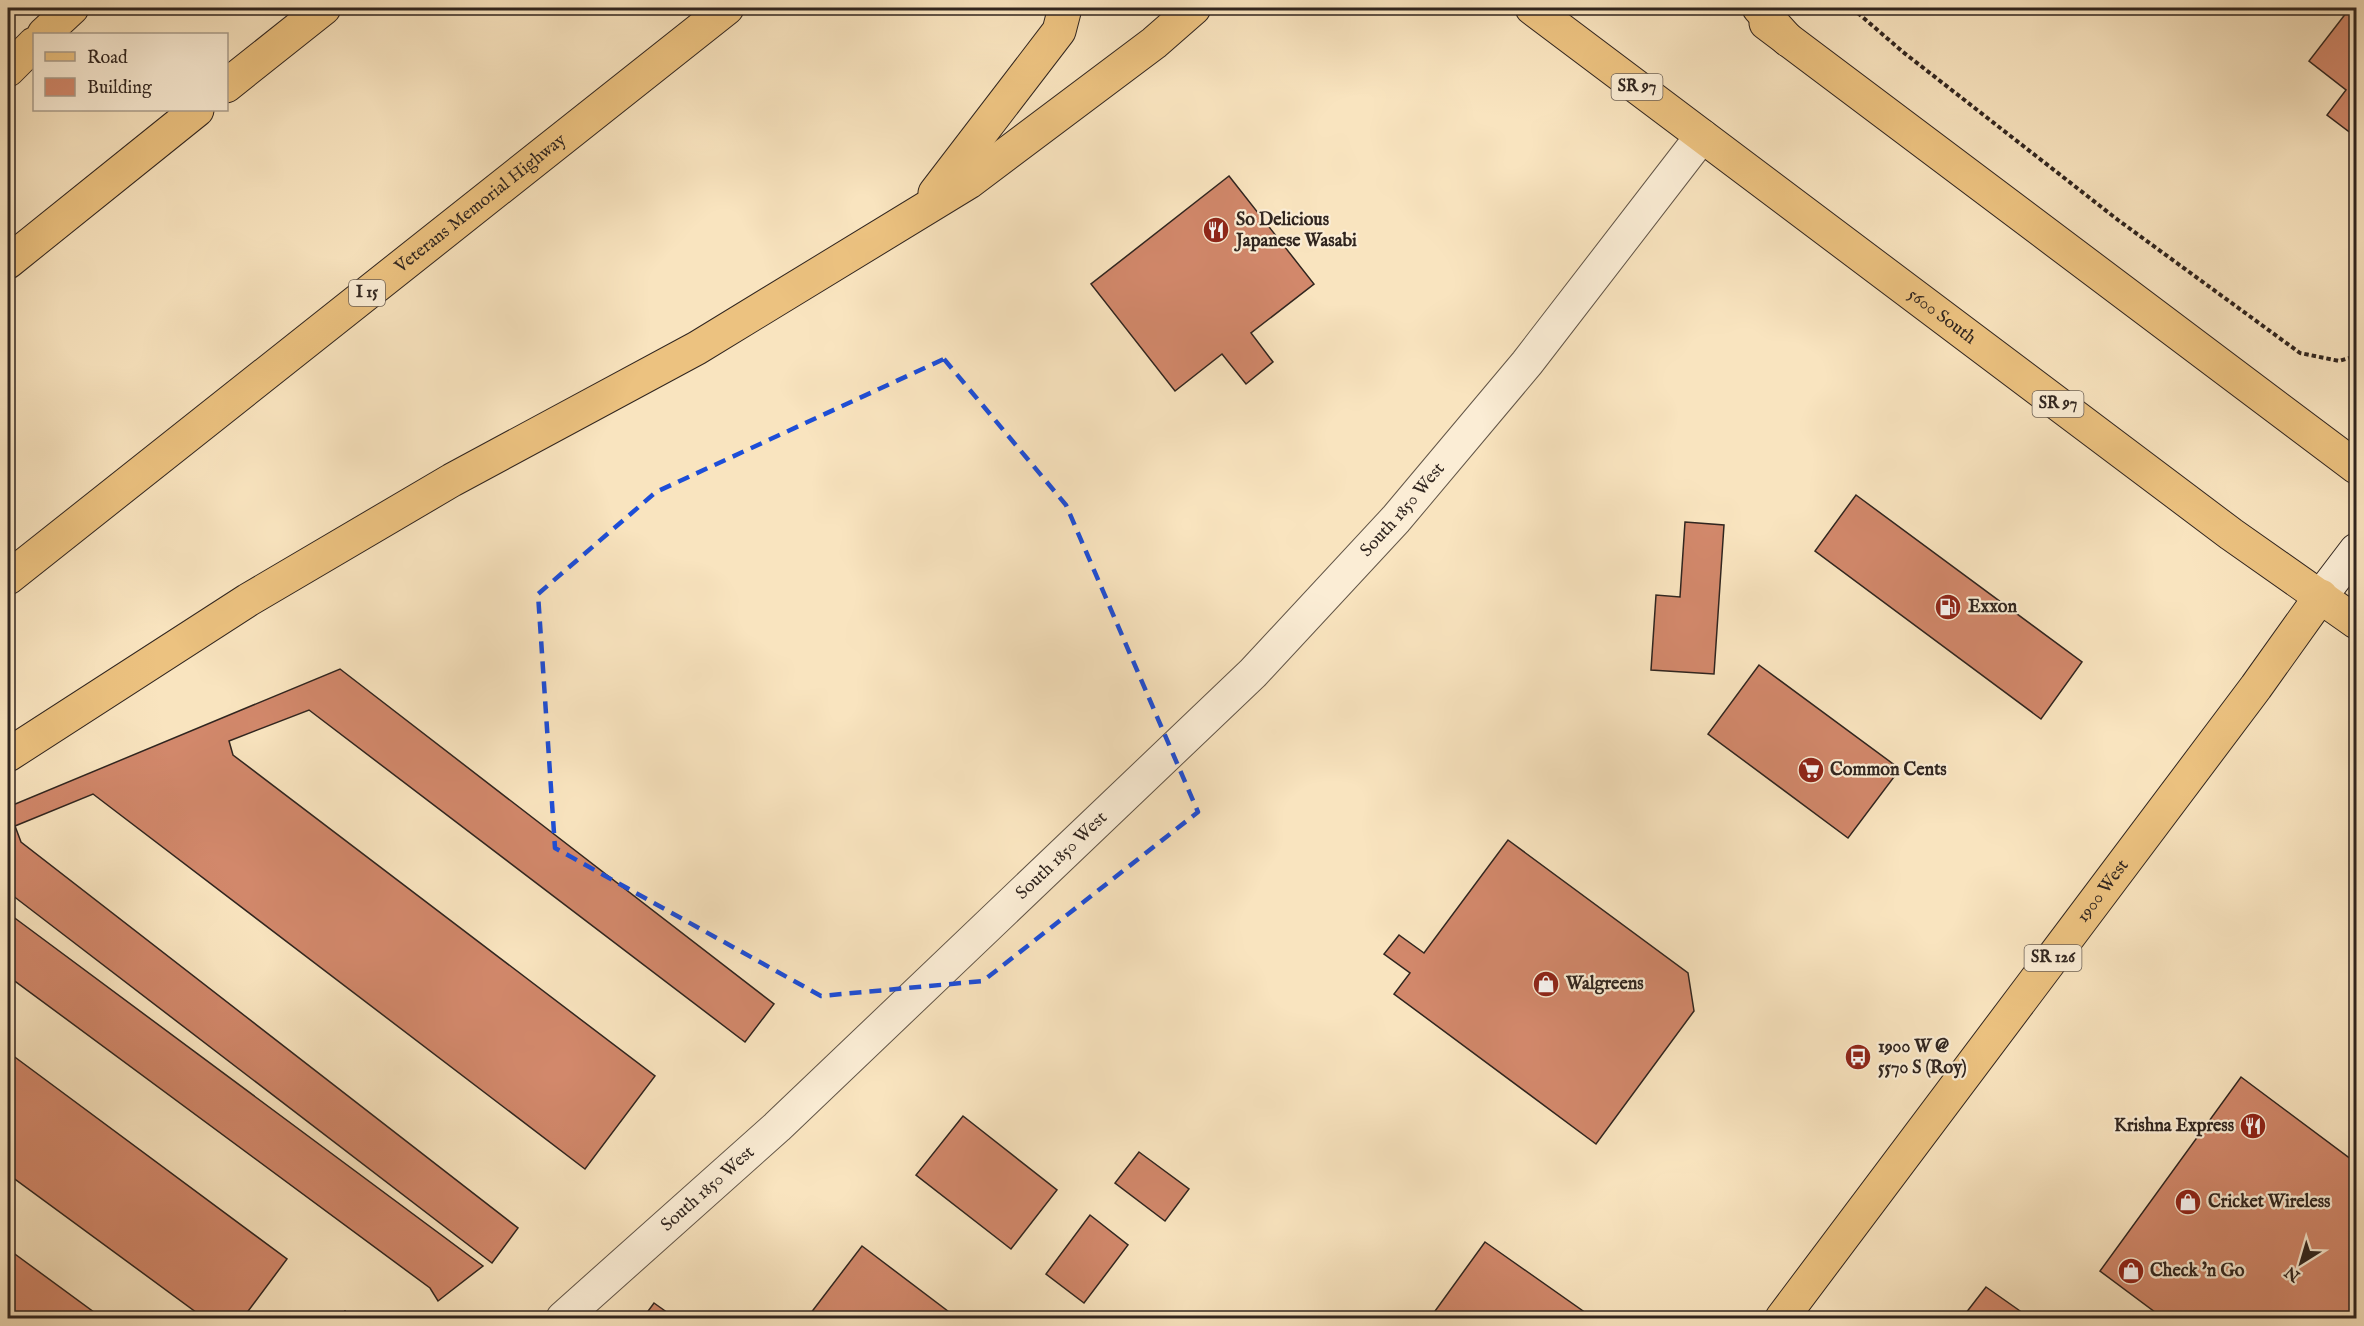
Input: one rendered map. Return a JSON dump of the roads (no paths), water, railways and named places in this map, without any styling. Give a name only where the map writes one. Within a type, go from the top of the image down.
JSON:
[{"type":"main road","points":[[45,33],[72,8]]},
{"type":"main road","points":[[228,84],[324,8]]},
{"type":"main road","name":"Veterans Memorial Highway","points":[[8,578],[727,8]]},
{"type":"main road","points":[[919,213],[1059,31],[1065,8]]},
{"type":"main road","points":[[8,755],[248,600],[452,480],[697,348],[969,182],[1154,43],[1194,8]]},
{"type":"main road","name":"5600 South","points":[[1532,8],[2222,527],[2356,622]]},
{"type":"main road","points":[[1745,8],[2356,467]]},
{"type":"main road","points":[[1759,8],[1788,40]]},
{"type":"main road","points":[[8,70],[33,45]]},
{"type":"main road","points":[[8,262],[196,111]]},
{"type":"main road","name":"1900 West","points":[[1782,1318],[2228,725],[2321,596]]},
{"type":"street","name":"South 1850 West","points":[[562,1318],[777,1127],[1253,674],[1396,519],[1527,363],[1702,136]]},
{"type":"street","name":"1900 West","points":[[2321,596],[2356,550]]},
{"type":"place","name":"So Delicious Japanese Wasabi","points":[[1216,230]]},
{"type":"place","name":"Exxon","points":[[1948,607]]},
{"type":"place","name":"Common Cents","points":[[1811,770]]},
{"type":"place","name":"Walgreens","points":[[1546,984]]},
{"type":"place","name":"1900 W @ 5570 S (Roy)","points":[[1858,1057]]},
{"type":"place","name":"Krishna Express","points":[[2253,1126]]},
{"type":"place","name":"Cricket Wireless","points":[[2188,1202]]},
{"type":"place","name":"Check 'n Go","points":[[2131,1271]]}]
